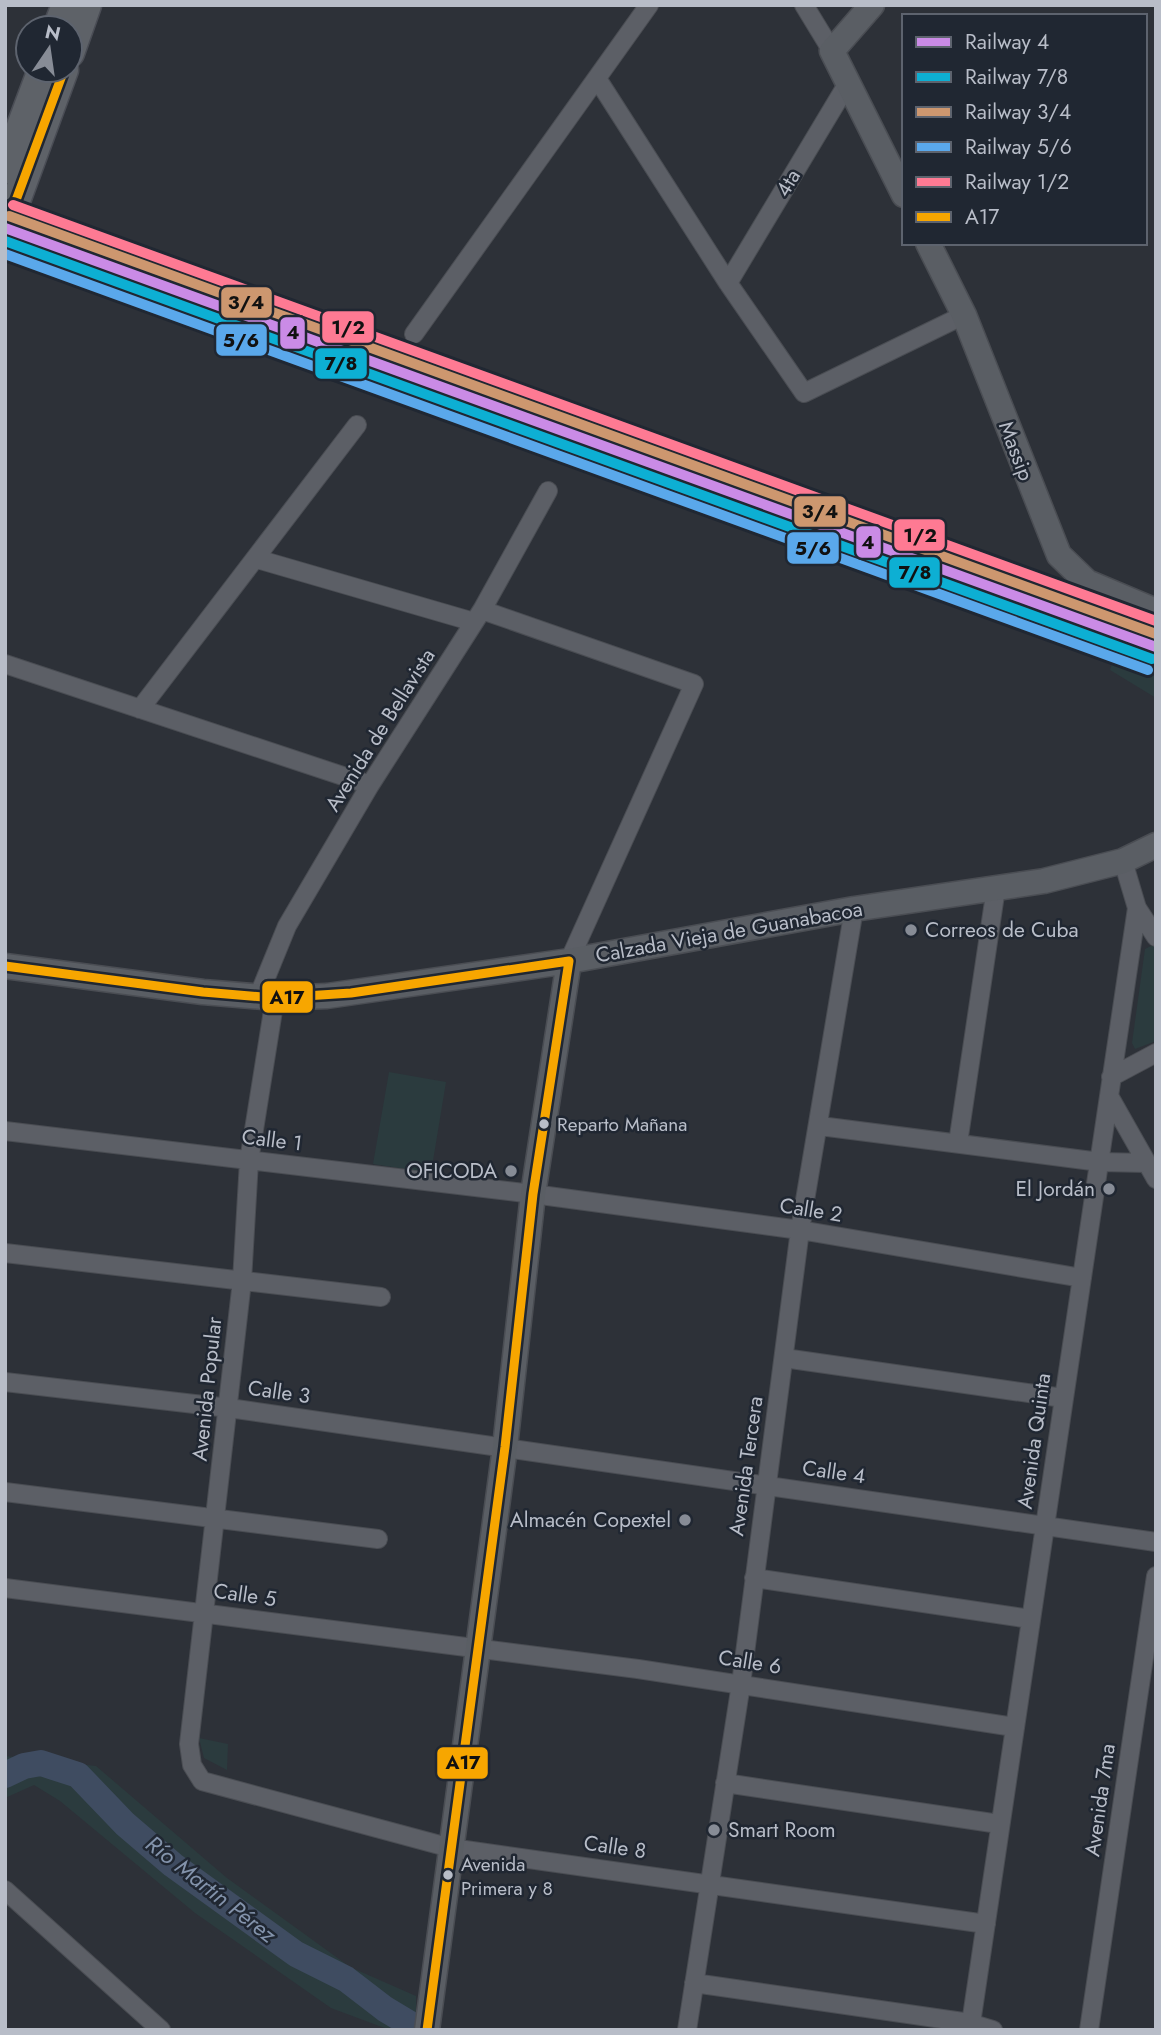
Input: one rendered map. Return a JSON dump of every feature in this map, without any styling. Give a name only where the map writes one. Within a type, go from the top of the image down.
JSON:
[{"type":"main road","points":[[872,5],[832,51],[902,191]]},
{"type":"main road","points":[[5,169],[37,84]]},
{"type":"main road","points":[[5,230],[59,84]]},
{"type":"main road","name":"Massip","points":[[929,245],[964,315],[1059,555],[1087,582],[1156,611]]},
{"type":"main road","name":"Calzada Vieja de Guanabacoa","points":[[5,966],[203,992],[267,997],[351,993],[569,961],[854,909],[1069,876],[1123,861],[1156,845]]},
{"type":"main road","points":[[427,2030],[505,1447],[533,1194],[569,961]]},
{"type":"street","points":[[414,334],[649,5]]},
{"type":"street","points":[[804,5],[832,51]]},
{"type":"street","points":[[598,80],[728,283],[804,393],[964,315]]},
{"type":"street","name":"4ta","points":[[728,283],[848,83]]},
{"type":"street","points":[[140,709],[357,425]]},
{"type":"street","name":"Avenida de Bellavista","points":[[267,997],[287,926],[370,785],[478,616],[548,491]]},
{"type":"street","points":[[257,559],[478,616],[694,684],[569,961]]},
{"type":"street","points":[[5,664],[370,785]]},
{"type":"street","name":"Avenida Quinta","points":[[970,2027],[1137,908],[1123,861]]},
{"type":"street","points":[[958,1143],[996,888]]},
{"type":"street","points":[[1137,908],[1156,937]]},
{"type":"street","name":"Avenida Tercera","points":[[687,2030],[741,1684],[800,1230],[820,1126],[854,909]]},
{"type":"street","name":"Avenida Popular","points":[[202,1782],[192,1765],[189,1744],[229,1408],[242,1281],[249,1161],[267,997]]},
{"type":"street","points":[[1111,1077],[1156,1053]]},
{"type":"street","points":[[1109,1096],[1151,1171]]},
{"type":"street","points":[[820,1126],[1151,1171]]},
{"type":"street","name":"Calle 1","points":[[5,1131],[533,1194]]},
{"type":"street","name":"Calle 2","points":[[533,1194],[800,1230],[1082,1278]]},
{"type":"street","points":[[5,1253],[381,1297]]},
{"type":"street","points":[[784,1358],[1063,1398]]},
{"type":"street","name":"Calle 3","points":[[5,1382],[229,1408],[505,1447]]},
{"type":"street","name":"Calle 4","points":[[505,1447],[1156,1542]]},
{"type":"street","points":[[5,1492],[378,1539]]},
{"type":"street","name":"Avenida 7ma","points":[[1089,2030],[1156,1576]]},
{"type":"street","points":[[754,1578],[1030,1619]]},
{"type":"street","name":"Calle 5","points":[[5,1588],[478,1648]]},
{"type":"street","name":"Calle 6","points":[[478,1648],[741,1684],[1014,1727]]},
{"type":"street","name":"Calle 8","points":[[202,1782],[452,1848],[986,1924]]},
{"type":"street","points":[[725,1783],[999,1824]]},
{"type":"street","points":[[5,1890],[161,2030]]},
{"type":"street","points":[[694,1983],[993,2030]]},
{"type":"shaded area","points":[[1128,610],[1156,622],[1156,698],[1110,670]]},
{"type":"shaded area","points":[[1153,945],[1156,947],[1156,1041],[1135,1049],[1132,1043],[1145,949]]},
{"type":"shaded area","points":[[389,1072],[446,1082],[431,1173],[373,1164]]},
{"type":"shaded area","points":[[199,1738],[228,1744],[227,1770],[204,1758]]},
{"type":"shaded area","points":[[5,1756],[96,1766],[227,1878],[350,1967],[416,1996],[416,2030],[390,2030],[331,2008],[195,1913],[60,1801],[34,1785],[5,1798]]},
{"type":"waterway","name":"Río Martín Pérez","points":[[5,1775],[24,1766],[41,1763],[78,1775],[125,1824],[173,1865],[296,1954],[346,1979],[385,2009],[420,2030]]},
{"type":"railway","points":[[5,240],[1156,657]]},
{"type":"rail line","name":"1/2","points":[[13,205],[1156,621]]},
{"type":"rail line","name":"3/4","points":[[9,216],[1156,634]]},
{"type":"rail line","name":"4","points":[[5,228],[1156,647]]},
{"type":"rail line","name":"7/8","points":[[5,241],[1152,659]]},
{"type":"rail line","name":"5/6","points":[[5,254],[1148,670]]},
{"type":"transit line","name":"A17","points":[[5,230],[59,84]]},
{"type":"transit line","name":"A17","points":[[5,966],[203,992],[275,998],[351,993],[569,961]]},
{"type":"transit line","name":"A17","points":[[427,2030],[505,1447],[533,1194],[569,961]]},
{"type":"place","name":"Correos de Cuba","points":[[911,930]]},
{"type":"place","name":"Reparto Mañana","points":[[544,1124]]},
{"type":"place","name":"OFICODA","points":[[511,1171]]},
{"type":"place","name":"El Jordán","points":[[1109,1189]]},
{"type":"place","name":"Almacén Copextel","points":[[685,1520]]},
{"type":"place","name":"Smart Room","points":[[714,1830]]},
{"type":"place","name":"Avenida Primera y 8","points":[[448,1875]]}]
